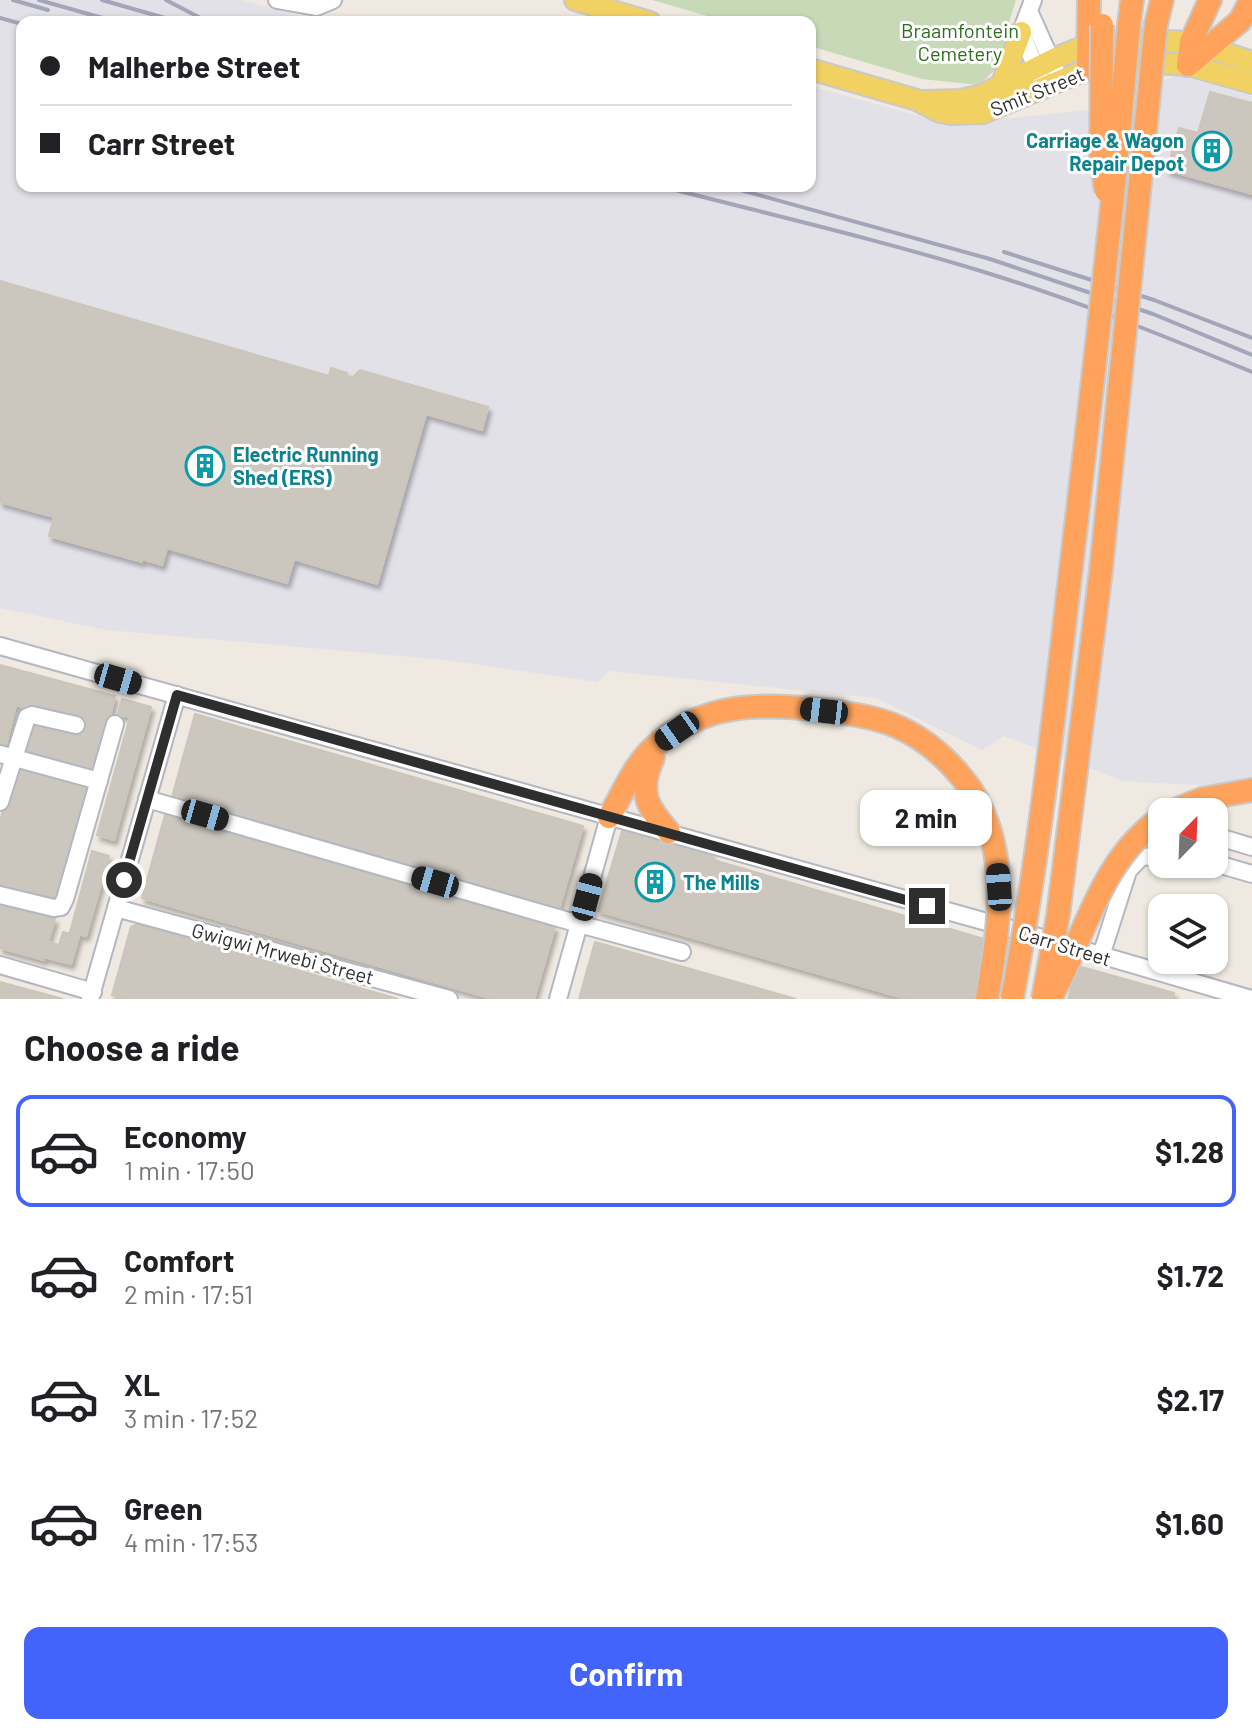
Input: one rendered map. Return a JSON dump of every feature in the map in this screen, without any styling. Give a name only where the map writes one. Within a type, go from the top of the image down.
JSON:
[{"type":"highway","points":[[1088,69],[1089,0]]},
{"type":"highway","points":[[1102,0],[1101,157],[1111,232]]},
{"type":"highway","points":[[1012,999],[1031,903],[1111,232],[1132,0]]},
{"type":"highway","points":[[1043,999],[1058,916],[1101,570],[1160,0]]},
{"type":"highway","points":[[1188,65],[1199,44],[1210,0]]},
{"type":"highway","points":[[1199,44],[1240,21],[1251,0]]},
{"type":"highway","points":[[609,817],[642,761],[660,742],[724,709],[740,706],[794,707],[854,715],[895,725],[916,736],[948,761],[970,788],[987,820],[998,868],[999,904],[987,999]]},
{"type":"highway","points":[[660,742],[646,775],[645,792],[653,815],[669,832]]},
{"type":"highway","points":[[1208,798],[1252,790]]},
{"type":"highway","points":[[1050,999],[1066,971],[1096,896],[1112,868],[1148,830]]},
{"type":"main road","points":[[575,0],[630,16]]},
{"type":"main road","points":[[1001,86],[1021,32]]},
{"type":"main road","name":"Smit Street","points":[[917,100],[961,100],[982,95],[1088,45],[1140,40],[1199,44],[1252,62]]},
{"type":"main road","name":"Smit Street","points":[[816,71],[917,100],[940,112],[983,113],[1088,69],[1137,62],[1188,65],[1252,83]]},
{"type":"street","points":[[288,1],[316,7],[333,0]]},
{"type":"street","points":[[1031,5],[1021,32],[1044,64]]},
{"type":"street","points":[[1031,5],[1044,64],[1053,85]]},
{"type":"street","name":"Carr Street","points":[[0,646],[669,832],[1251,999]]},
{"type":"street","points":[[0,965],[92,996],[177,695]]},
{"type":"street","points":[[0,802],[6,756],[27,717],[32,715],[76,725]]},
{"type":"street","points":[[0,895],[61,907],[115,724]]},
{"type":"street","points":[[6,756],[99,781]]},
{"type":"street","points":[[147,799],[682,952]]},
{"type":"street","points":[[558,999],[609,817]]},
{"type":"street","points":[[1228,840],[1252,847]]},
{"type":"street","points":[[1101,956],[1128,871],[1134,861],[1148,857]]},
{"type":"street","points":[[1228,867],[1252,874]]},
{"type":"street","name":"Gwigwi Mrwebi Street","points":[[116,908],[449,999]]},
{"type":"street","points":[[987,999],[1008,928]]},
{"type":"shaded area","points":[[0,0],[242,0],[299,16],[16,16],[16,192],[816,192],[816,88],[948,124],[1091,110],[1177,75],[1252,96],[1252,779],[1211,786],[1123,781],[1004,736],[982,750],[876,698],[609,671],[597,682],[446,660],[106,630],[0,608]]},
{"type":"green space","name":"Braamfontein Cemetery","points":[[652,0],[1016,0],[1001,64],[979,85],[922,79],[816,48],[816,16],[707,16]]},
{"type":"building","name":"Carriage & Wagon Repair Depot","points":[[1210,92],[1252,103],[1252,194],[1167,170],[1179,128],[1198,133]]},
{"type":"building","name":"Electric Running Shed (ERS)","points":[[0,281],[329,376],[331,368],[352,378],[360,370],[488,407],[482,430],[426,414],[377,584],[294,559],[287,583],[167,548],[162,565],[49,536],[54,517],[0,502]]},
{"type":"building","points":[[0,665],[115,696],[96,774],[21,754],[29,723],[79,736],[82,723],[16,705],[5,748],[0,746]]},
{"type":"building","points":[[122,699],[151,707],[114,840],[97,835],[130,717],[118,714]]},
{"type":"building","points":[[195,714],[583,826],[559,909],[172,797]]},
{"type":"building","points":[[16,765],[90,787],[59,896],[48,902],[0,890],[0,821]]},
{"type":"building","points":[[165,815],[555,927],[534,999],[493,999],[142,898]]},
{"type":"building","name":"The Mills","points":[[623,828],[712,853],[687,936],[598,911]]},
{"type":"building","points":[[628,835],[991,941],[980,999],[907,999],[606,913]]},
{"type":"building","points":[[92,851],[109,856],[86,936],[70,932]]},
{"type":"building","points":[[0,904],[55,919],[48,942],[59,945],[63,932],[79,936],[71,964],[0,948]]},
{"type":"building","points":[[137,924],[398,999],[125,999],[112,995],[131,927]]},
{"type":"building","points":[[595,942],[796,999],[579,999]]},
{"type":"building","points":[[1078,966],[1174,993],[1172,999],[1068,999]]},
{"type":"building","points":[[682,967],[763,990],[760,999],[673,999]]},
{"type":"building","points":[[0,982],[63,999],[0,999]]},
{"type":"railway","points":[[13,0],[48,10]]},
{"type":"railway","points":[[39,0],[96,16]]},
{"type":"railway","points":[[102,0],[158,16]]},
{"type":"railway","points":[[166,0],[197,16]]},
{"type":"railway","points":[[0,18],[16,22]]},
{"type":"railway","points":[[683,192],[984,272],[1086,306],[1252,372]]},
{"type":"railway","points":[[748,192],[990,259],[1153,314],[1252,355]]},
{"type":"railway","points":[[1004,252],[1154,300],[1252,338]]},
{"type":"place","name":"Carriage & Wagon Repair Depot","points":[[1212,151]]},
{"type":"place","name":"Electric Running Shed (ERS)","points":[[205,466]]},
{"type":"place","name":"The Mills","points":[[655,882]]},
{"type":"route","points":[[124,880],[177,695],[927,906]]}]
